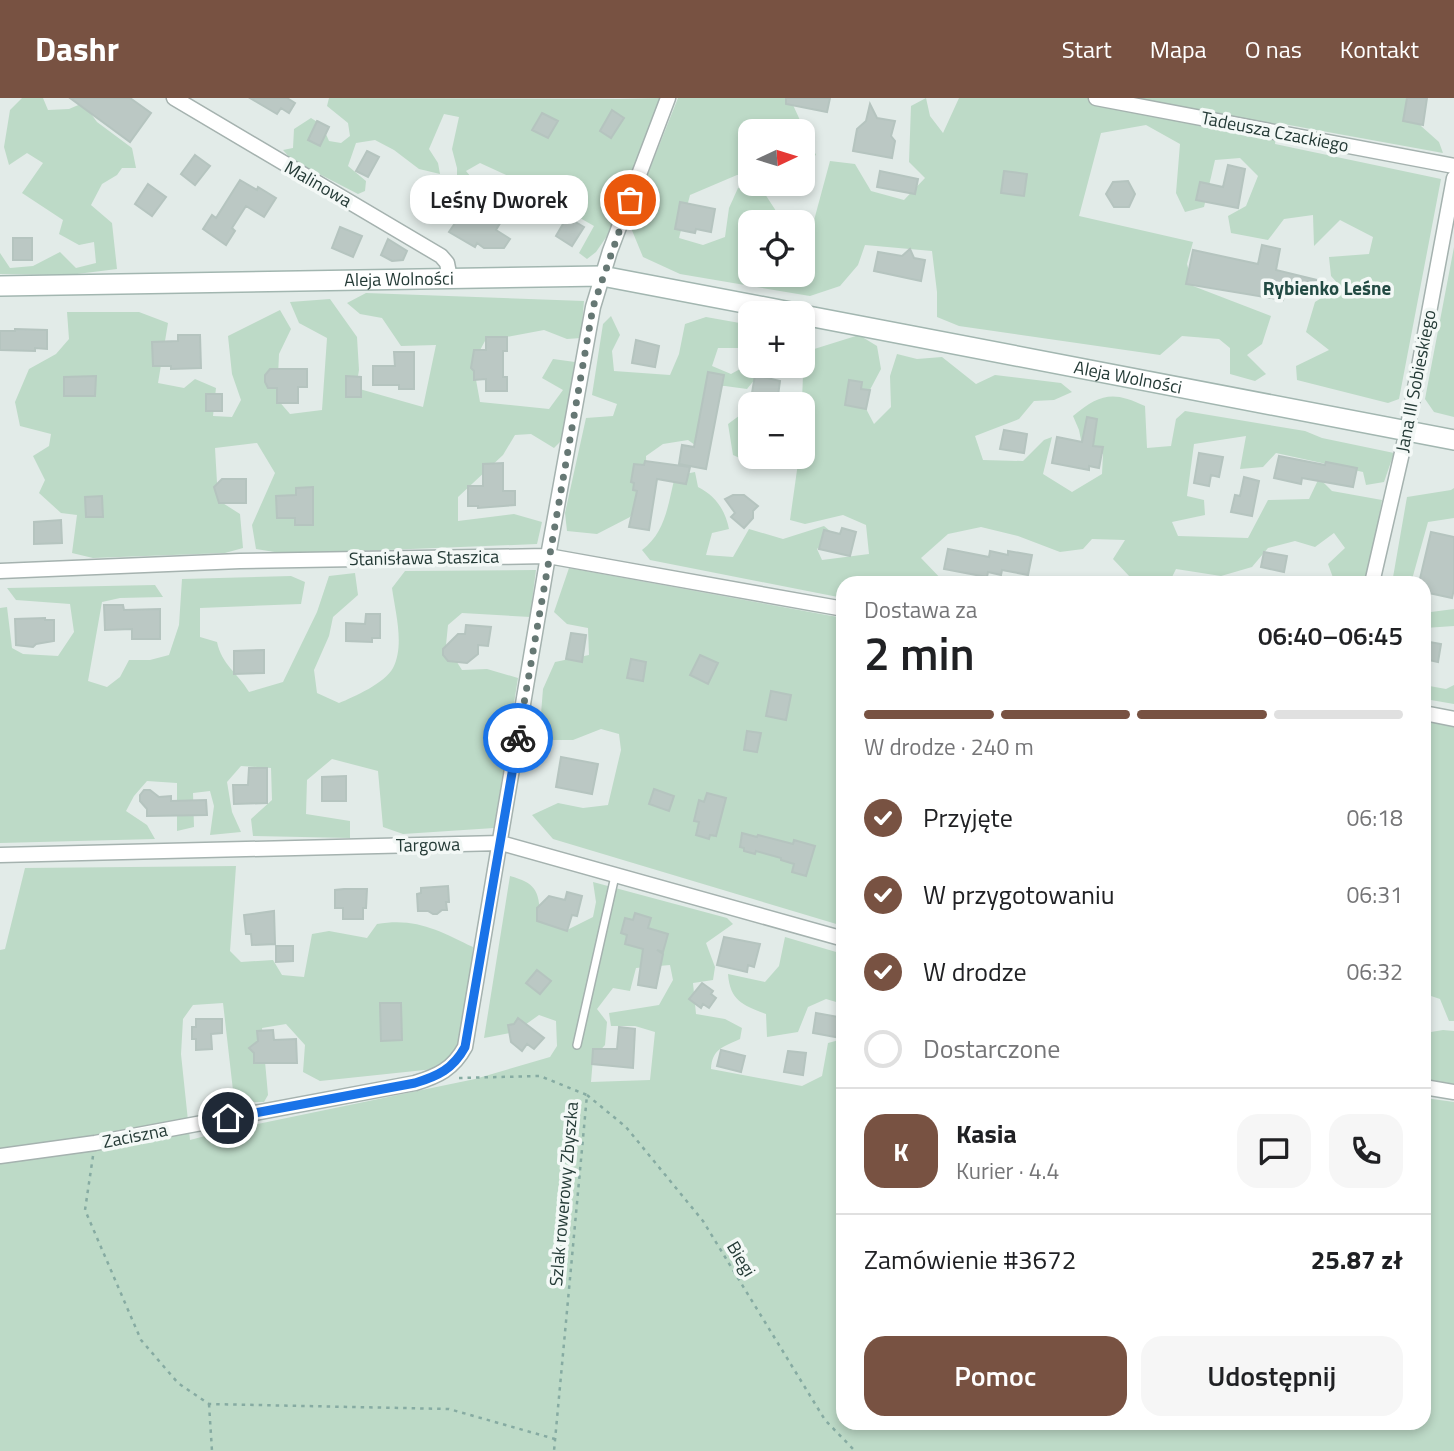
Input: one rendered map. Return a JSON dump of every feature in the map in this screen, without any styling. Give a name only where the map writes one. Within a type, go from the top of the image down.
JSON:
[{"type":"street","name":"Malinowa","points":[[174,98],[441,256],[447,263],[450,278]]},
{"type":"street","name":"Zaciszna","points":[[0,1156],[95,1143],[431,1078],[452,1067],[465,1047],[593,307],[668,98]]},
{"type":"street","name":"Tadeusza Czackiego","points":[[1096,98],[1454,166]]},
{"type":"street","name":"Jana III Sobieskiego","points":[[1374,576],[1407,431],[1454,178]]},
{"type":"street","name":"Aleja Wolności","points":[[0,286],[602,276],[738,302]]},
{"type":"street","name":"Aleja Wolności","points":[[815,317],[1454,440]]},
{"type":"street","name":"Stanisława Staszica","points":[[0,570],[240,561],[548,556],[836,608]]},
{"type":"street","points":[[1431,714],[1454,719]]},
{"type":"street","name":"Targowa","points":[[0,855],[501,844],[836,937]]},
{"type":"street","points":[[1431,1088],[1454,1092]]},
{"type":"lane","points":[[577,1045],[615,876]]},
{"type":"path","name":"Szlak rowerowy Zbyszka","points":[[431,1078],[540,1076],[587,1095],[554,1451]]},
{"type":"path","name":"Biegi","points":[[587,1095],[626,1127],[703,1221],[825,1419],[855,1451]]},
{"type":"path","points":[[95,1143],[85,1210],[113,1279],[141,1340],[178,1383],[209,1404],[449,1409],[555,1439]]},
{"type":"path","points":[[209,1404],[212,1451]]},
{"type":"green space","points":[[22,98],[43,98],[48,110],[69,109],[83,103],[97,122],[132,148],[136,168],[122,168],[117,175],[102,184],[91,205],[112,223],[117,269],[69,275],[0,274],[0,253],[10,268],[33,266],[60,252],[76,268],[96,263],[94,242],[79,245],[59,234],[63,220],[22,193],[43,163],[27,153],[9,165],[4,147],[10,110]]},
{"type":"green space","points":[[329,98],[662,98],[607,236],[596,252],[587,259],[579,253],[594,226],[580,218],[555,195],[480,163],[466,171],[480,188],[478,201],[463,192],[457,185],[457,168],[452,149],[459,117],[444,114],[429,149],[438,163],[440,174],[419,169],[394,150],[375,140],[356,143],[348,166],[366,181],[365,191],[358,194],[292,160],[283,150],[293,148],[294,129],[311,118],[322,125],[329,141],[341,143],[350,136],[348,123],[327,106]]},
{"type":"green space","points":[[678,98],[793,98],[799,119],[738,119],[738,175],[690,195],[679,238],[703,245],[725,237],[729,208],[738,188],[738,196],[766,196],[775,210],[738,210],[738,284],[680,274],[643,257],[631,228],[633,211]]},
{"type":"green space","points":[[926,98],[930,116],[943,133],[959,98],[1414,98],[1421,126],[1439,142],[1443,153],[1278,123],[1275,144],[1441,179],[1399,399],[1388,403],[1297,380],[1296,366],[1329,350],[1306,332],[1315,302],[1340,286],[1331,276],[1329,257],[1369,254],[1373,237],[1340,220],[1314,246],[1313,215],[1284,219],[1268,240],[1231,233],[1228,216],[1246,206],[1258,176],[1240,158],[1215,160],[1204,207],[1185,212],[1176,193],[1180,144],[1146,125],[1101,133],[1079,216],[1193,242],[1187,264],[1193,286],[1271,316],[1262,344],[1247,355],[1266,374],[1255,381],[1230,374],[1230,348],[1219,339],[1182,336],[1160,355],[959,326],[937,317],[932,251],[865,245],[858,265],[840,286],[810,296],[757,287],[815,287],[815,217],[830,161],[855,164],[871,191],[904,200],[925,178],[909,162],[911,106]]},
{"type":"green space","points":[[1454,247],[1454,417],[1434,412],[1425,399]]},
{"type":"green space","points":[[366,293],[584,301],[581,338],[567,339],[544,330],[485,341],[473,363],[480,402],[549,409],[563,390],[542,378],[553,359],[575,362],[562,440],[554,448],[531,434],[515,435],[503,455],[458,497],[458,521],[514,514],[542,522],[537,544],[287,554],[256,549],[252,525],[275,473],[257,443],[215,448],[218,500],[240,514],[243,548],[225,553],[93,558],[72,553],[77,515],[61,513],[39,493],[45,480],[33,456],[49,446],[51,434],[20,426],[15,402],[29,369],[56,354],[69,339],[67,312],[139,312],[168,323],[158,383],[184,388],[195,379],[216,388],[213,416],[232,417],[241,400],[232,374],[228,336],[280,310],[291,329],[279,354],[277,399],[290,414],[322,410],[327,338],[299,323],[290,302],[330,299],[357,337],[359,370],[356,388],[423,407],[436,345],[401,346],[382,318],[360,314],[347,303]]},
{"type":"green space","points":[[611,316],[620,335],[612,351],[614,371],[670,375],[679,354],[685,324],[706,317],[738,323],[738,348],[718,348],[712,366],[731,374],[738,370],[738,378],[756,378],[747,389],[712,386],[711,447],[699,448],[688,440],[663,444],[646,456],[647,500],[639,505],[630,517],[597,534],[567,531],[565,513],[586,418],[613,416],[617,404],[592,395],[603,324]]},
{"type":"green space","points":[[859,335],[877,346],[881,369],[863,403],[874,424],[891,407],[890,376],[897,354],[917,359],[942,357],[976,384],[995,375],[1061,383],[1072,392],[1054,400],[1034,401],[1019,419],[975,436],[983,460],[1023,461],[1044,440],[1052,437],[1043,474],[1072,492],[1102,474],[1103,454],[1083,450],[1073,416],[1091,403],[1108,397],[1124,398],[1145,406],[1147,448],[1171,446],[1176,419],[1185,411],[1305,431],[1322,438],[1394,453],[1384,482],[1366,485],[1363,472],[1276,453],[1263,467],[1240,469],[1246,436],[1194,444],[1187,496],[1204,500],[1205,515],[1172,522],[1178,536],[1248,538],[1268,500],[1309,499],[1319,478],[1332,491],[1382,500],[1369,576],[1332,576],[1328,564],[1345,548],[1334,533],[1315,547],[1295,541],[1268,548],[1252,567],[1221,576],[1176,569],[1172,576],[1129,576],[1113,559],[1125,540],[1092,539],[1083,549],[1060,552],[1018,536],[981,527],[948,534],[921,558],[938,576],[836,576],[836,597],[650,560],[642,550],[661,526],[675,476],[695,472],[698,487],[719,504],[729,529],[712,533],[706,555],[733,557],[749,529],[783,539],[824,526],[835,535],[817,549],[822,560],[869,554],[866,525],[843,515],[805,524],[790,520],[797,469],[815,469],[815,392],[802,392],[803,378],[815,378],[815,349]]},
{"type":"green space","points":[[738,417],[738,457],[733,455],[728,424]]},
{"type":"green space","points":[[1454,488],[1454,518],[1428,522],[1413,576],[1393,576],[1407,497]]},
{"type":"green space","points":[[569,568],[836,617],[836,924],[553,839],[532,815],[558,803],[583,808],[608,805],[621,750],[619,734],[601,729],[573,740],[549,740],[540,726],[543,689],[555,662],[589,655],[588,628],[567,624],[554,612]]},
{"type":"green space","points":[[536,570],[530,617],[462,613],[448,625],[446,645],[462,670],[487,669],[518,678],[494,828],[403,834],[383,827],[378,771],[332,759],[307,780],[306,814],[350,821],[350,838],[253,836],[251,819],[272,800],[271,768],[241,766],[227,782],[232,812],[241,832],[210,835],[214,806],[210,791],[193,793],[194,827],[177,831],[177,783],[147,781],[126,811],[147,825],[155,839],[0,843],[0,608],[7,607],[12,648],[23,654],[58,656],[74,632],[70,604],[16,600],[7,588],[155,585],[163,597],[120,598],[102,602],[88,681],[107,687],[120,677],[129,660],[150,660],[169,655],[179,625],[182,579],[291,576],[305,582],[301,604],[200,608],[200,637],[217,642],[226,663],[249,692],[283,682],[317,612],[329,576],[355,573],[358,595],[333,617],[329,636],[314,670],[317,693],[339,703],[376,684],[393,668],[399,639],[392,588],[405,571]]},
{"type":"green space","points":[[1454,609],[1454,626],[1431,628],[1431,612]]},
{"type":"green space","points":[[1454,685],[1454,704],[1431,700],[1431,686],[1446,689]]},
{"type":"green space","points":[[1431,721],[1454,725],[1454,1021],[1449,1021],[1440,999],[1431,996]]},
{"type":"green space","points":[[236,866],[230,951],[241,962],[273,960],[282,975],[304,977],[312,934],[329,931],[367,938],[377,924],[391,922],[427,927],[473,947],[465,1037],[455,1060],[434,1069],[320,1081],[303,1072],[305,1045],[286,1024],[262,1028],[268,1095],[264,1102],[234,1099],[223,1003],[193,1005],[183,1019],[181,1054],[190,1140],[475,1079],[550,1057],[557,1046],[556,1021],[539,1015],[515,1032],[484,1038],[510,876],[534,889],[540,915],[567,930],[593,917],[596,902],[593,882],[727,918],[733,924],[706,943],[715,967],[713,980],[693,983],[696,1014],[725,1019],[742,1028],[740,1039],[716,1053],[711,1069],[802,1086],[822,1076],[828,1043],[836,1041],[836,1430],[1431,1430],[1431,1099],[1454,1102],[1454,1451],[0,1451],[0,950],[5,949],[25,868]],"holes":[[[670,965],[673,980],[659,1005],[609,1013],[611,1026],[635,1026],[655,1032],[650,1080],[591,1082],[593,1058],[605,1045],[607,1022],[597,1009],[613,988],[630,991],[636,968]]]},
{"type":"green space","points":[[785,937],[836,952],[836,1002],[826,999],[808,1007],[798,1032],[767,1037],[766,1014],[739,1001],[729,983],[728,974],[765,982],[779,966]]},
{"type":"green space","points":[[1454,1031],[1454,1084],[1431,1080],[1431,1032]]},
{"type":"building","points":[[70,98],[130,98],[151,113],[130,142]]},
{"type":"building","points":[[250,98],[287,98],[295,103],[289,113],[281,108],[277,114]]},
{"type":"building","points":[[786,98],[830,98],[827,112],[786,104]]},
{"type":"building","points":[[1407,98],[1427,98],[1423,125],[1403,121]]},
{"type":"building","points":[[870,104],[877,118],[895,121],[891,136],[895,141],[892,158],[853,151],[857,129],[866,121]]},
{"type":"building","points":[[612,110],[624,118],[611,138],[600,131]]},
{"type":"building","points":[[542,113],[558,121],[548,138],[532,130]]},
{"type":"building","points":[[317,121],[329,127],[320,146],[308,140]]},
{"type":"building","points":[[367,151],[379,157],[368,177],[356,171]]},
{"type":"building","points":[[195,155],[210,166],[195,185],[181,174]]},
{"type":"building","points":[[1228,165],[1245,169],[1238,208],[1196,200],[1200,182],[1223,187]]},
{"type":"building","points":[[880,171],[918,179],[915,194],[877,187]]},
{"type":"building","points":[[1004,171],[1027,174],[1024,196],[1001,193]]},
{"type":"building","points":[[498,179],[519,192],[496,230],[510,239],[504,248],[484,248],[477,243],[475,247],[449,232],[466,207],[477,214]]},
{"type":"building","points":[[240,180],[276,198],[264,217],[246,206],[232,228],[235,231],[226,245],[203,229],[212,215],[216,218]]},
{"type":"building","points":[[1128,181],[1135,194],[1129,207],[1114,207],[1106,194],[1113,182]]},
{"type":"building","points":[[148,184],[166,197],[152,216],[135,204]]},
{"type":"building","points":[[680,202],[715,209],[711,232],[696,229],[695,233],[675,229]]},
{"type":"building","points":[[567,217],[584,227],[572,246],[556,236]]},
{"type":"building","points":[[340,227],[362,236],[353,257],[332,248]]},
{"type":"building","points":[[13,238],[32,238],[32,260],[13,260]]},
{"type":"building","points":[[388,239],[407,251],[403,260],[392,261],[381,255]]},
{"type":"building","points":[[1262,245],[1280,249],[1276,270],[1317,280],[1286,285],[1283,300],[1186,284],[1193,250],[1258,264]]},
{"type":"building","points":[[910,249],[914,258],[925,260],[921,281],[874,271],[878,252],[902,256]]},
{"type":"building","points":[[47,330],[47,349],[0,350],[0,331]]},
{"type":"building","points":[[178,335],[200,335],[201,368],[171,369],[171,366],[153,366],[152,342],[178,341]]},
{"type":"building","points":[[486,337],[507,337],[507,351],[503,351],[503,377],[507,377],[507,391],[486,391],[486,379],[474,380],[474,371],[471,368],[474,350],[486,350]]},
{"type":"building","points":[[636,340],[659,346],[655,367],[632,363]]},
{"type":"building","points":[[394,352],[414,352],[414,389],[399,389],[399,385],[373,385],[373,366],[395,366]]},
{"type":"building","points":[[270,369],[307,369],[307,387],[298,387],[298,403],[277,403],[277,388],[268,388],[265,382],[265,375]]},
{"type":"building","points":[[708,372],[724,375],[706,469],[679,464],[682,445],[694,447]]},
{"type":"building","points":[[96,376],[95,396],[64,396],[64,377]]},
{"type":"building","points":[[346,376],[361,377],[361,397],[346,397]]},
{"type":"building","points":[[754,378],[780,381],[778,392],[752,392]]},
{"type":"building","points":[[849,380],[862,382],[861,389],[870,390],[866,409],[845,405]]},
{"type":"building","points":[[206,394],[222,394],[222,411],[206,411]]},
{"type":"building","points":[[1087,417],[1097,419],[1093,446],[1103,447],[1099,468],[1089,466],[1089,470],[1052,463],[1057,437],[1082,442]]},
{"type":"building","points":[[1004,430],[1027,434],[1024,453],[1000,449]]},
{"type":"building","points":[[1199,453],[1223,457],[1219,477],[1211,475],[1209,486],[1194,483]]},
{"type":"building","points":[[1279,456],[1357,468],[1353,487],[1302,478],[1301,484],[1274,478]]},
{"type":"building","points":[[645,461],[690,467],[686,484],[657,479],[649,530],[629,527],[637,491],[633,490],[634,483],[631,482],[634,464],[644,465]]},
{"type":"building","points":[[503,463],[503,491],[515,491],[515,505],[478,508],[468,506],[468,486],[483,486],[483,464]]},
{"type":"building","points":[[1244,477],[1259,481],[1252,516],[1231,512],[1235,495],[1240,496]]},
{"type":"building","points":[[222,479],[246,479],[246,503],[219,503],[214,487]]},
{"type":"building","points":[[313,487],[313,525],[295,525],[295,518],[277,518],[276,496],[296,495],[296,488]]},
{"type":"building","points":[[733,495],[744,495],[758,506],[753,511],[753,518],[744,528],[731,517],[735,513],[725,499]]},
{"type":"building","points":[[102,496],[103,517],[86,517],[85,497]]},
{"type":"building","points":[[61,520],[62,543],[34,544],[34,522]]},
{"type":"building","points":[[842,528],[856,532],[850,556],[819,549],[824,530],[840,534]]},
{"type":"building","points":[[1431,532],[1454,537],[1452,598],[1431,594],[1431,576],[1421,576]]},
{"type":"building","points":[[948,549],[989,557],[990,551],[1008,555],[1008,551],[1032,555],[1028,575],[1002,570],[1001,575],[988,572],[987,576],[982,576],[944,569]]},
{"type":"building","points":[[1264,552],[1287,556],[1284,572],[1261,567]]},
{"type":"building","points":[[104,605],[123,605],[124,610],[160,609],[160,639],[132,639],[132,629],[105,630]]},
{"type":"building","points":[[366,614],[380,614],[380,638],[372,638],[372,642],[346,641],[346,623],[365,624]]},
{"type":"building","points":[[15,619],[54,620],[54,641],[33,647],[16,645]]},
{"type":"building","points":[[466,625],[491,627],[488,646],[478,645],[478,654],[467,663],[448,661],[443,655],[443,649],[458,634],[465,634]]},
{"type":"building","points":[[571,633],[586,635],[582,662],[566,659]]},
{"type":"building","points":[[1431,642],[1441,644],[1438,662],[1431,660]]},
{"type":"building","points":[[264,650],[264,673],[234,674],[234,651]]},
{"type":"building","points":[[700,655],[718,663],[708,684],[690,675]]},
{"type":"building","points":[[631,659],[646,662],[643,681],[627,678]]},
{"type":"building","points":[[771,691],[791,695],[786,720],[766,716]]},
{"type":"building","points":[[747,731],[761,733],[757,752],[744,750]]},
{"type":"building","points":[[561,757],[598,764],[592,794],[556,787]]},
{"type":"building","points":[[249,768],[267,768],[267,803],[234,804],[233,785],[248,785]]},
{"type":"building","points":[[346,776],[346,801],[322,801],[322,777]]},
{"type":"building","points":[[654,789],[674,796],[669,811],[649,804]]},
{"type":"building","points":[[144,790],[150,790],[159,797],[171,796],[171,801],[206,800],[207,815],[147,816],[147,809],[140,801]]},
{"type":"building","points":[[707,793],[726,798],[716,836],[710,835],[709,839],[696,835],[699,822],[694,821],[699,800],[704,802]]},
{"type":"building","points":[[742,833],[793,844],[794,840],[815,846],[806,876],[792,872],[794,864],[781,858],[756,851],[755,854],[744,851],[744,848],[740,847]]},
{"type":"building","points":[[448,886],[447,910],[437,914],[418,911],[417,894],[421,893],[421,888]]},
{"type":"building","points":[[367,889],[363,919],[343,919],[343,908],[335,908],[335,890]]},
{"type":"building","points":[[567,892],[582,896],[577,916],[572,915],[567,931],[537,921],[537,908],[549,896],[565,900]]},
{"type":"building","points":[[274,911],[275,944],[252,945],[251,934],[246,934],[244,915]]},
{"type":"building","points":[[635,913],[651,918],[648,928],[668,934],[663,952],[657,950],[663,954],[656,988],[638,985],[643,949],[625,944],[627,935],[621,933],[625,918],[633,920]]},
{"type":"building","points":[[724,937],[760,944],[754,967],[748,965],[747,972],[717,965]]},
{"type":"building","points":[[276,946],[293,946],[293,961],[276,962]]},
{"type":"building","points":[[537,970],[551,981],[540,994],[526,983]]},
{"type":"building","points":[[702,983],[713,991],[711,994],[716,998],[709,1008],[703,1004],[701,1008],[689,999]]},
{"type":"building","points":[[380,1003],[401,1003],[402,1040],[381,1041]]},
{"type":"building","points":[[816,1013],[836,1017],[836,1037],[813,1033]]},
{"type":"building","points":[[518,1018],[544,1038],[534,1049],[527,1044],[522,1051],[511,1042],[508,1025],[514,1024]]},
{"type":"building","points":[[196,1019],[222,1019],[222,1033],[211,1034],[212,1049],[196,1050],[192,1027],[196,1027]]},
{"type":"building","points":[[619,1027],[635,1029],[633,1068],[592,1064],[593,1049],[617,1049]]},
{"type":"building","points":[[273,1030],[274,1040],[296,1039],[297,1063],[254,1063],[254,1053],[249,1048],[258,1041],[257,1031]]},
{"type":"building","points":[[721,1050],[745,1056],[741,1072],[717,1066]]},
{"type":"building","points":[[788,1051],[806,1053],[803,1075],[784,1072]]},
{"type":"way so far","points":[[518,738],[593,307],[610,251],[630,200]]},
{"type":"place","name":"Leśny Dworek","points":[[630,200]]},
{"type":"district","name":"Rybienko Leśne","points":[[1327,288]]},
{"type":"route","points":[[228,1118],[415,1083],[443,1073],[459,1059],[465,1047],[518,738]]}]
